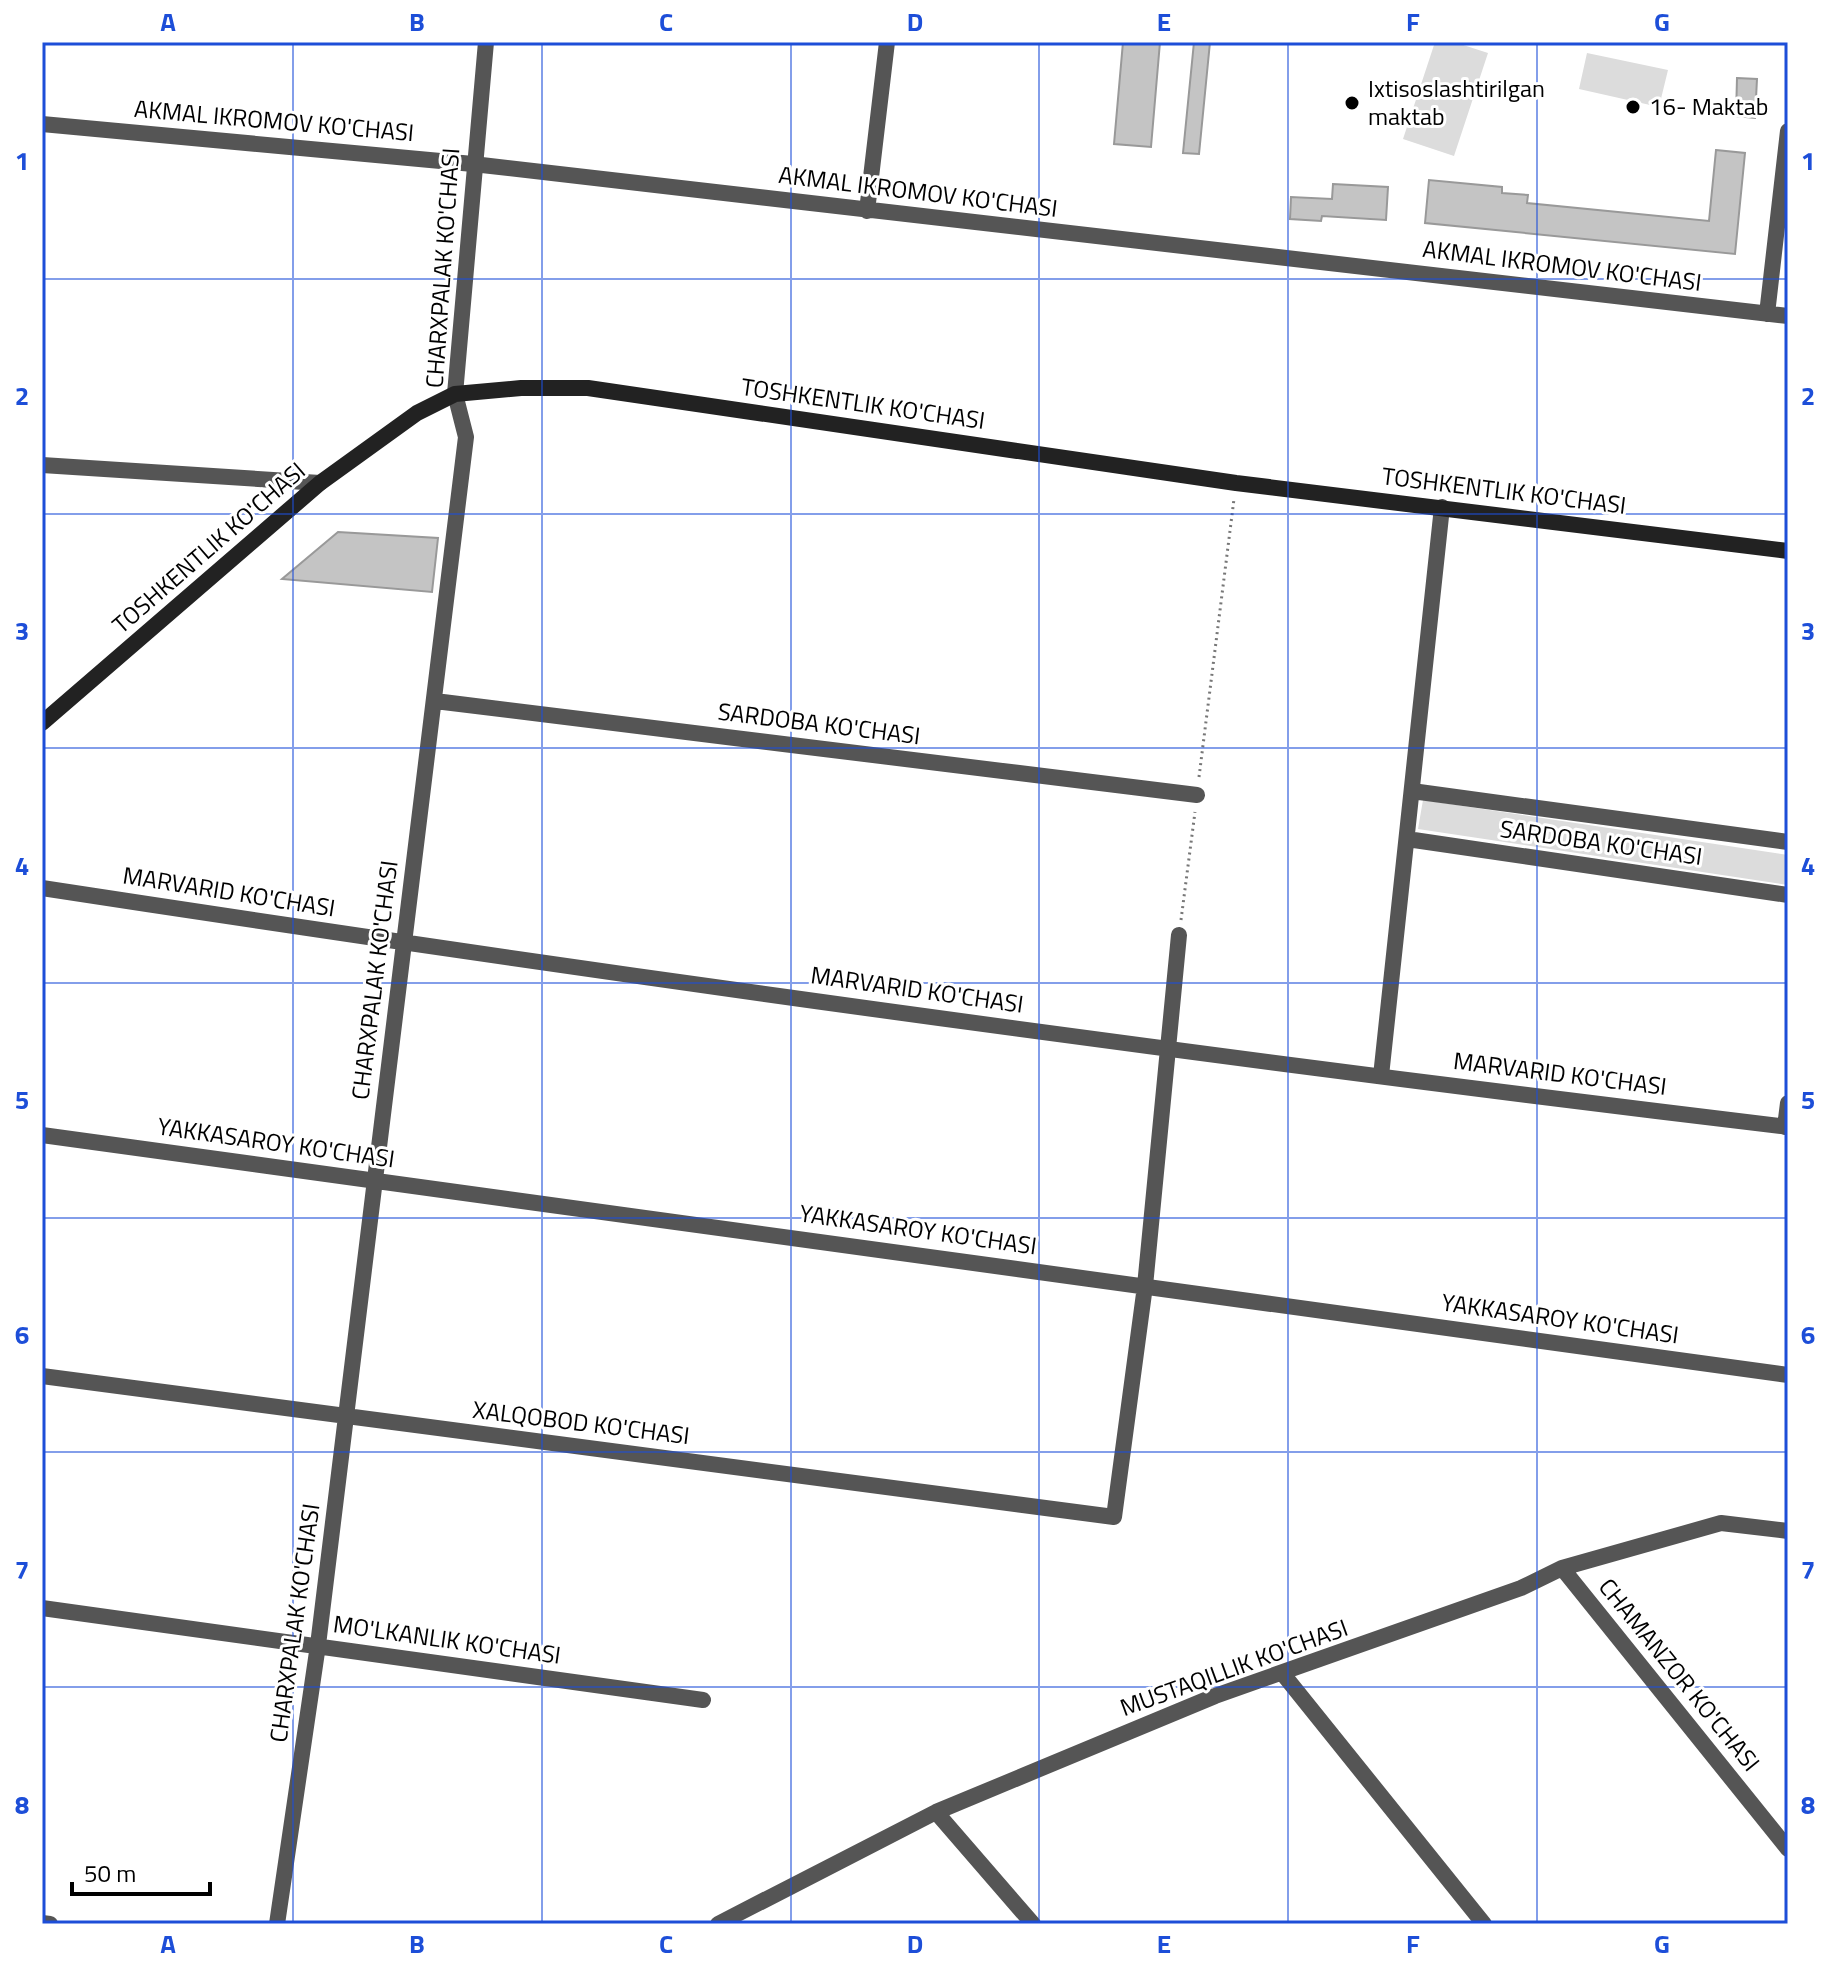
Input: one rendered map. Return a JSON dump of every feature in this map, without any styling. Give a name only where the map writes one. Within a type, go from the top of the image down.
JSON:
[{"type":"main road","name":"TOSHKENTLIK KO'CHASI","points":[[42,723],[320,483],[382,435],[455,394],[521,388],[588,388],[1236,483],[1788,551]]},
{"type":"street","name":"CHARXPALAK KO'CHASI","points":[[277,1924],[318,1645],[466,437],[455,394],[486,42]]},
{"type":"street","points":[[867,211],[887,42]]},
{"type":"street","name":"AKMAL IKROMOV KO'CHASI","points":[[42,124],[473,164],[1788,316]]},
{"type":"street","points":[[1767,314],[1788,131]]},
{"type":"street","points":[[42,465],[320,483]]},
{"type":"street","points":[[1381,1076],[1442,507]]},
{"type":"street","name":"SARDOBA KO'CHASI","points":[[435,701],[1197,795]]},
{"type":"street","name":"SARDOBA KO'CHASI","points":[[1412,791],[1788,842]]},
{"type":"street","name":"SARDOBA KO'CHASI","points":[[1407,839],[1788,895]]},
{"type":"street","name":"MARVARID KO'CHASI","points":[[42,888],[405,943],[1167,1048],[1786,1127]]},
{"type":"street","points":[[1145,1286],[1179,935]]},
{"type":"street","points":[[1786,1127],[1788,1103]]},
{"type":"street","name":"YAKKASAROY KO'CHASI","points":[[42,1135],[1788,1375]]},
{"type":"street","name":"XALQOBOD KO'CHASI","points":[[42,1376],[1114,1517],[1145,1286]]},
{"type":"street","name":"MUSTAQILLIK KO'CHASI","points":[[718,1924],[936,1812],[1215,1696],[1521,1588],[1562,1568],[1721,1523],[1788,1531]]},
{"type":"street","name":"CHAMANZOR KO'CHASI","points":[[1562,1568],[1788,1849]]},
{"type":"street","name":"MO'LKANLIK KO'CHASI","points":[[42,1608],[703,1700]]},
{"type":"street","points":[[1283,1674],[1484,1924]]},
{"type":"street","points":[[936,1812],[1033,1924]]},
{"type":"street","points":[[42,1923],[50,1924]]},
{"type":"path","points":[[1179,935],[1236,483]]},
{"type":"shaded area","points":[[1435,42],[1454,42],[1488,53],[1454,156],[1403,139]]},
{"type":"shaded area","points":[[1587,53],[1668,70],[1659,107],[1579,89]]},
{"type":"shaded area","points":[[1423,800],[1788,855],[1788,885],[1418,829]]},
{"type":"building","points":[[1123,42],[1160,42],[1151,147],[1114,144]]},
{"type":"building","points":[[1194,42],[1210,42],[1199,154],[1183,153]]},
{"type":"building","points":[[1737,78],[1757,79],[1755,118],[1736,116]]},
{"type":"building","points":[[1716,150],[1745,153],[1735,254],[1425,223],[1429,180],[1502,187],[1502,193],[1528,195],[1527,203],[1709,221]]},
{"type":"building","points":[[1333,184],[1388,187],[1386,220],[1322,216],[1321,221],[1290,219],[1291,197],[1332,199]]},
{"type":"building","points":[[338,532],[438,538],[432,592],[282,579]]},
{"type":"place","name":"Ixtisoslashtirilgan maktab","points":[[1352,103]]},
{"type":"place","name":"16- Maktab","points":[[1633,107]]}]
